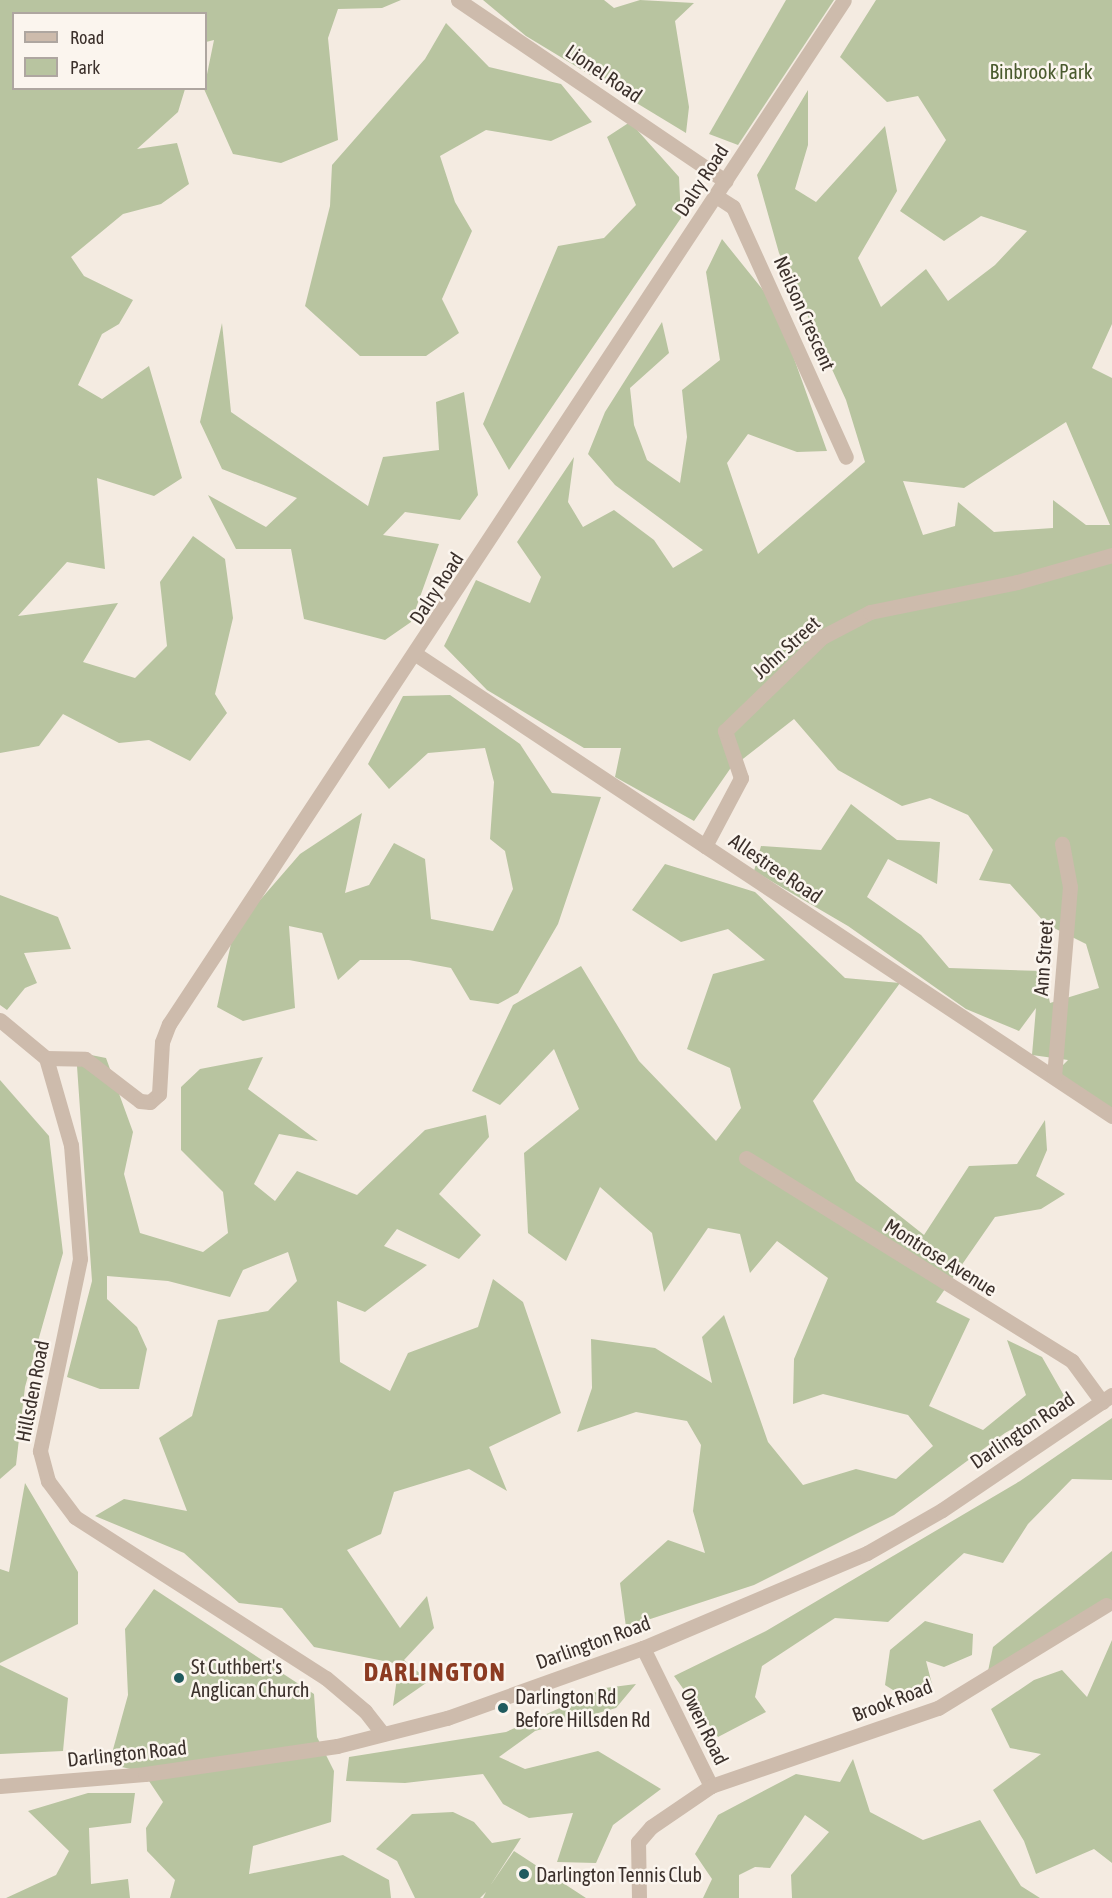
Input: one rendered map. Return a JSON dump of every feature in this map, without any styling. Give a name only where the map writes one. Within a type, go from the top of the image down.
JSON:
[{"type":"street","name":"Lionel Road","points":[[458,0],[725,181]]},
{"type":"street","name":"Dalry Road","points":[[46,1058],[85,1059],[130,1095],[155,1099],[162,1084],[162,1042],[169,1024],[417,655],[844,0]]},
{"type":"street","name":"Neilson Crescent","points":[[716,196],[734,207],[846,457]]},
{"type":"street","name":"John Street","points":[[705,846],[741,778],[725,731],[822,637],[870,612],[1017,582],[1112,555]]},
{"type":"street","name":"Allestree Road","points":[[417,655],[1112,1116]]},
{"type":"street","name":"Ann Street","points":[[1054,1077],[1070,887],[1062,844]]},
{"type":"street","points":[[0,1020],[46,1058]]},
{"type":"street","name":"Hillsden Road","points":[[46,1058],[69,1133],[80,1259],[40,1451],[48,1481],[75,1517],[326,1678],[365,1711],[383,1734]]},
{"type":"street","name":"Montrose Avenue","points":[[746,1158],[1072,1361],[1107,1398]]},
{"type":"street","name":"Darlington Road","points":[[0,1786],[145,1774],[383,1734],[447,1718],[643,1648],[867,1553],[942,1510],[1107,1398]]},
{"type":"street","name":"Brook Road","points":[[711,1786],[938,1708],[1106,1605]]},
{"type":"street","name":"Owen Road","points":[[639,1898],[638,1842],[651,1827],[711,1786],[643,1648]]},
{"type":"green space","points":[[0,0],[401,0],[382,8],[338,9],[328,38],[338,140],[281,163],[233,154],[204,90],[207,90],[207,74],[214,40],[207,42],[207,12],[12,12],[12,90],[185,90],[178,112],[137,149],[177,143],[189,184],[161,204],[123,214],[71,257],[84,276],[133,300],[119,324],[102,334],[78,385],[102,399],[149,366],[182,478],[154,496],[97,478],[105,569],[67,562],[18,616],[118,603],[83,662],[135,678],[167,646],[160,582],[193,536],[225,559],[233,618],[215,694],[227,713],[190,761],[149,740],[119,743],[63,714],[39,746],[0,753]]},
{"type":"green space","points":[[483,0],[604,0],[614,8],[640,0],[694,3],[675,21],[689,107],[686,133],[526,36]]},
{"type":"green space","points":[[786,0],[834,0],[738,145],[709,134]]},
{"type":"green space","name":"Binbrook Park","points":[[876,0],[1112,0],[1112,324],[1092,368],[1112,378],[1112,1112],[1055,1073],[1068,1060],[1032,1055],[1036,1008],[1019,1031],[966,1009],[848,926],[754,871],[761,846],[821,850],[851,804],[897,840],[940,842],[937,884],[888,859],[867,897],[921,935],[949,968],[1043,971],[1050,1003],[1099,988],[1086,944],[1046,924],[1010,884],[979,880],[993,850],[968,815],[930,798],[902,806],[838,770],[794,719],[730,769],[694,821],[615,777],[621,748],[584,748],[487,690],[444,646],[476,580],[530,603],[541,577],[517,542],[574,457],[568,502],[583,527],[614,510],[654,540],[673,568],[703,550],[615,485],[588,454],[605,412],[662,322],[669,353],[630,388],[634,425],[647,460],[680,483],[687,437],[682,390],[720,360],[706,272],[722,239],[775,305],[827,451],[797,452],[748,434],[727,463],[758,554],[865,462],[846,400],[779,253],[757,175],[808,90],[808,145],[795,189],[816,202],[885,126],[897,191],[858,258],[881,307],[926,269],[948,301],[995,265],[1027,231],[981,216],[944,241],[900,211],[946,140],[918,96],[887,102],[840,57]],"holes":[[[1066,422],[1110,525],[1086,525],[1053,500],[1053,528],[994,532],[958,502],[955,526],[923,535],[903,481],[964,488]]]},
{"type":"green space","points":[[446,23],[489,67],[561,84],[592,122],[551,141],[486,130],[440,156],[455,202],[472,231],[442,299],[459,333],[426,356],[360,356],[305,306],[330,206],[332,165],[425,59]]},
{"type":"green space","points":[[630,122],[679,177],[681,218],[509,470],[483,424],[558,246],[604,238],[636,205],[607,137]]},
{"type":"green space","points":[[222,323],[231,412],[368,506],[383,457],[439,450],[436,402],[464,392],[478,495],[460,520],[405,512],[383,535],[439,544],[411,622],[385,640],[304,619],[291,549],[236,549],[208,495],[266,527],[297,498],[222,469],[200,422]]},
{"type":"green space","points":[[450,695],[520,744],[552,793],[601,797],[558,924],[518,993],[498,1004],[470,1000],[451,968],[409,960],[360,960],[338,980],[322,933],[289,926],[295,1008],[243,1021],[217,1007],[234,930],[300,854],[362,813],[345,893],[369,885],[394,843],[425,859],[431,919],[493,931],[513,889],[505,851],[490,839],[494,782],[485,748],[428,753],[389,789],[368,764],[403,696]]},
{"type":"green space","points":[[665,864],[755,892],[845,978],[900,983],[813,1101],[856,1181],[924,1235],[969,1166],[1017,1164],[1045,1120],[1047,1150],[1036,1176],[1065,1194],[1041,1209],[995,1217],[936,1302],[970,1319],[929,1406],[983,1430],[1026,1395],[1007,1340],[1042,1357],[1066,1399],[1005,1433],[894,1515],[754,1585],[626,1627],[620,1583],[668,1540],[705,1553],[693,1511],[701,1445],[687,1421],[636,1412],[577,1432],[592,1388],[591,1339],[655,1348],[712,1383],[702,1337],[724,1315],[768,1442],[803,1485],[856,1469],[896,1479],[933,1446],[908,1415],[823,1394],[793,1404],[794,1359],[828,1278],[777,1241],[750,1273],[740,1234],[708,1228],[664,1292],[652,1233],[600,1187],[566,1261],[528,1233],[524,1153],[579,1109],[554,1049],[500,1105],[472,1091],[513,1005],[581,966],[639,1061],[716,1141],[741,1108],[730,1068],[687,1049],[713,974],[765,960],[728,929],[681,942],[632,910]]},
{"type":"green space","points":[[0,895],[58,917],[71,949],[24,953],[37,983],[25,988],[7,1010],[0,1005]]},
{"type":"green space","points":[[76,1052],[106,1058],[133,1132],[124,1174],[140,1233],[203,1252],[228,1233],[223,1192],[181,1150],[181,1087],[200,1069],[263,1057],[248,1089],[318,1141],[279,1134],[254,1184],[275,1201],[297,1171],[357,1195],[425,1130],[486,1115],[489,1137],[439,1194],[481,1235],[459,1259],[397,1229],[384,1246],[427,1265],[365,1312],[337,1301],[340,1362],[390,1391],[408,1353],[478,1327],[493,1279],[523,1302],[561,1413],[489,1447],[507,1491],[469,1469],[394,1492],[381,1534],[347,1550],[400,1628],[427,1596],[434,1628],[404,1660],[429,1681],[393,1706],[399,1664],[314,1647],[282,1608],[239,1603],[184,1553],[95,1516],[124,1499],[187,1511],[159,1438],[192,1416],[218,1320],[268,1311],[297,1281],[288,1252],[243,1270],[230,1297],[168,1281],[107,1276],[107,1299],[137,1327],[147,1349],[139,1389],[100,1389],[67,1377],[92,1281]]},
{"type":"green space","points":[[0,1080],[49,1136],[63,1253],[25,1387],[16,1465],[0,1479]]},
{"type":"green space","points":[[1112,1418],[1112,1480],[1072,1479],[1028,1524],[1003,1563],[964,1553],[888,1622],[835,1618],[762,1666],[755,1697],[766,1712],[718,1737],[674,1676],[766,1631],[1020,1481]]},
{"type":"green space","points":[[25,1483],[78,1572],[78,1624],[0,1663],[0,1569],[9,1572]]},
{"type":"green space","points":[[1112,1551],[1112,1608],[987,1676],[993,1647]]},
{"type":"green space","points":[[154,1589],[314,1694],[317,1737],[334,1771],[331,1822],[253,1846],[249,1874],[343,1855],[389,1880],[391,1898],[170,1898],[175,1880],[147,1851],[146,1828],[163,1802],[143,1772],[109,1764],[128,1695],[125,1629]]},
{"type":"green space","points":[[925,1621],[973,1634],[972,1655],[944,1667],[926,1661],[933,1688],[912,1702],[885,1685],[890,1650]]},
{"type":"green space","points":[[1112,1640],[1112,1863],[1094,1849],[1036,1874],[1024,1841],[993,1790],[1041,1754],[1010,1748],[991,1709],[1034,1680],[1062,1670],[1087,1697]]},
{"type":"green space","points":[[0,1665],[68,1698],[63,1751],[0,1754]]},
{"type":"green space","points":[[636,1684],[616,1708],[535,1731],[499,1757],[525,1769],[598,1751],[661,1789],[613,1825],[596,1863],[557,1862],[573,1813],[529,1818],[503,1804],[483,1774],[405,1783],[346,1781],[349,1757],[506,1732],[605,1688]]},
{"type":"green space","points":[[853,1759],[870,1812],[923,1840],[980,1820],[1021,1886],[1040,1898],[792,1898],[791,1875],[829,1832],[805,1815],[770,1868],[755,1867],[739,1875],[739,1898],[703,1898],[712,1879],[695,1854],[718,1815],[796,1774],[840,1782]]},
{"type":"green space","points":[[88,1793],[135,1793],[131,1823],[89,1828],[91,1884],[128,1879],[130,1898],[6,1898],[56,1875],[69,1851],[28,1811]]},
{"type":"green space","points":[[453,1812],[474,1822],[492,1843],[521,1838],[490,1886],[514,1851],[586,1898],[483,1898],[486,1892],[480,1898],[415,1898],[397,1861],[376,1849],[412,1814]]},
{"type":"place","name":"St Cuthbert's Anglican Church","points":[[179,1678]]},
{"type":"place","name":"Darlington Rd Before Hillsden Rd","points":[[503,1708]]},
{"type":"place","name":"Darlington Tennis Club","points":[[524,1874]]},
{"type":"district","name":"DARLINGTON","points":[[435,1673]]}]
